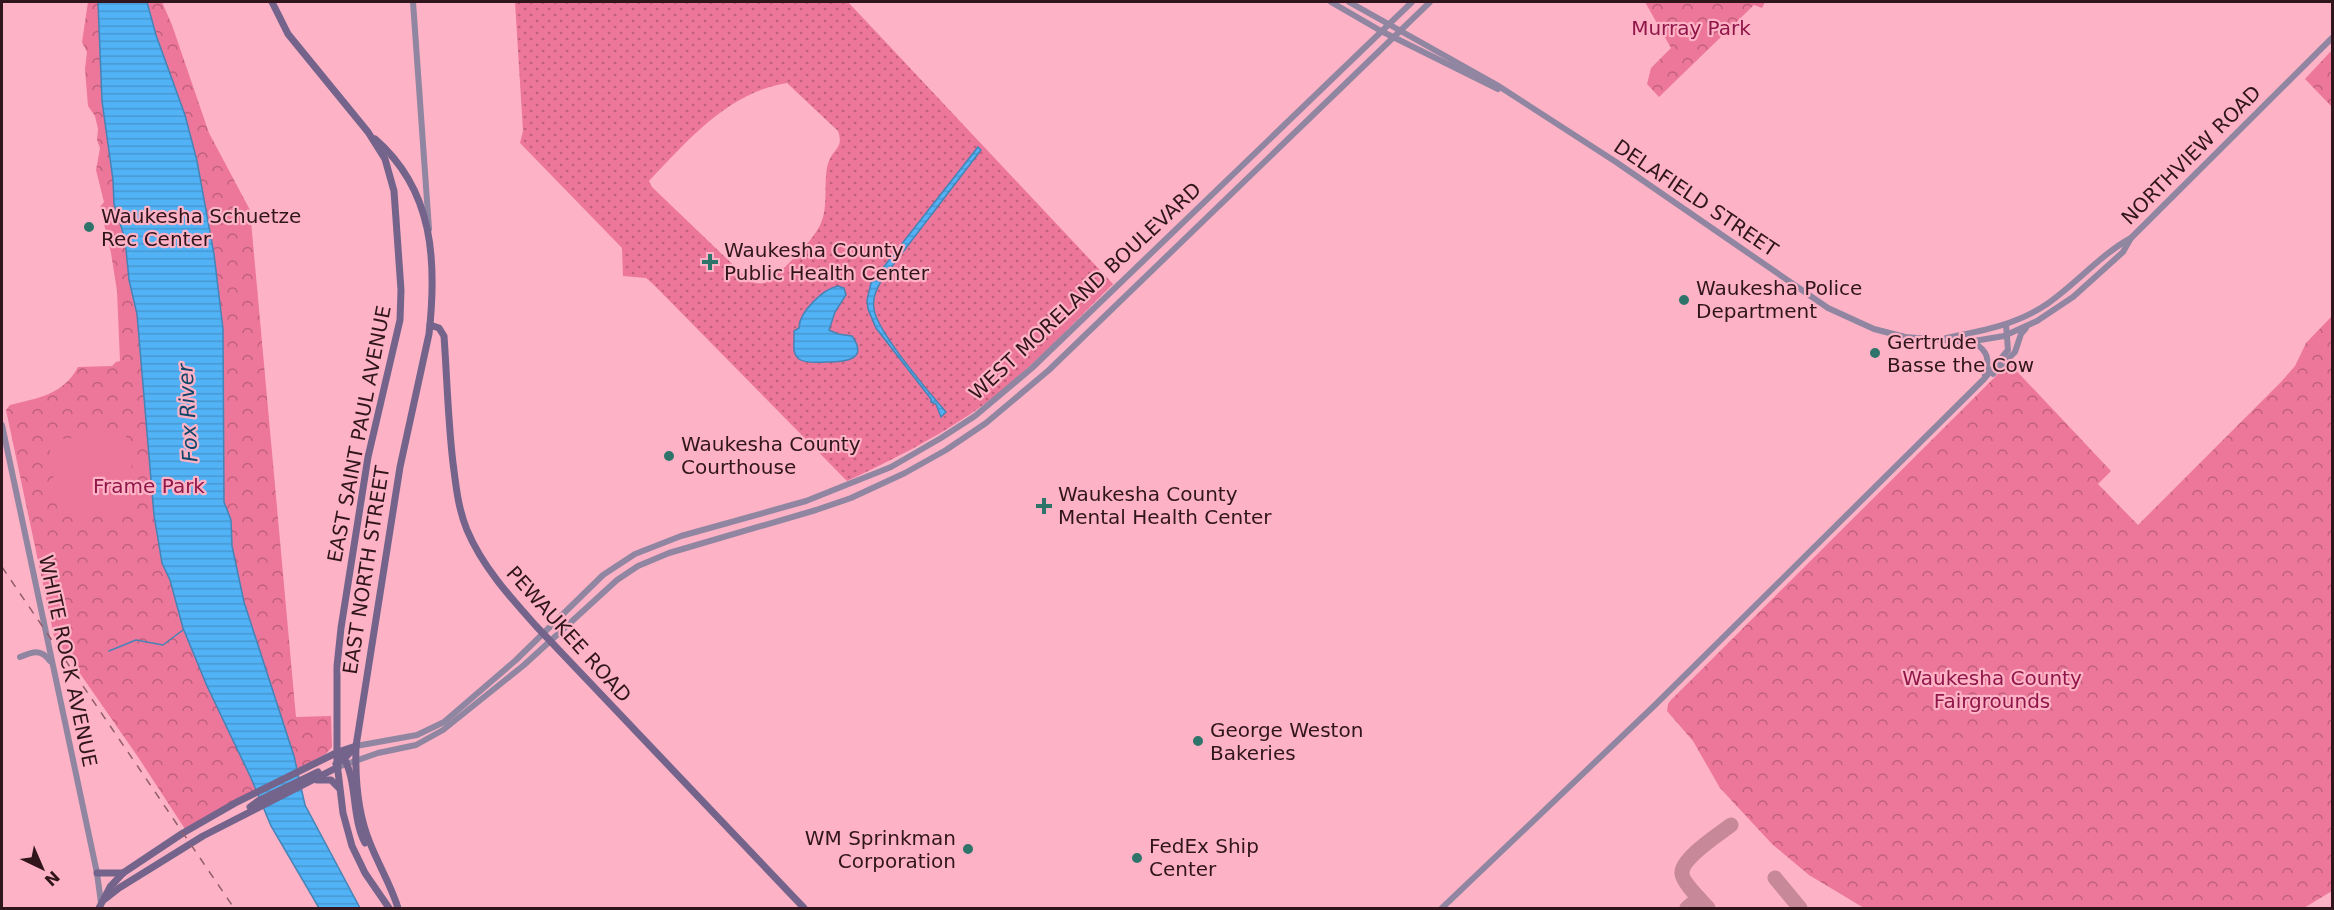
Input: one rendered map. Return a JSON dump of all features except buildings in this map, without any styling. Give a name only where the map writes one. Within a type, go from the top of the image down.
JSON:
[{"type":"main road","name":"EAST SAINT PAUL AVENUE","points":[[272,2],[288,34],[368,132],[385,159],[392,180],[401,303],[397,339],[368,458],[338,645],[338,765]]},
{"type":"main road","name":"EAST NORTH STREET","points":[[368,132],[385,147],[402,170],[422,209],[430,233],[432,250],[430,325],[424,364],[400,467],[356,746],[356,787],[361,816],[375,855],[391,886],[398,909]]},
{"type":"main road","name":"PEWAUKEE ROAD","points":[[430,325],[439,327],[444,336],[450,436],[458,500],[463,519],[475,546],[499,583],[551,642],[804,909]]},
{"type":"main road","name":"WEST MORELAND BOULEVARD","points":[[123,873],[213,815],[338,752],[356,746]]},
{"type":"main road","points":[[100,906],[119,888],[203,836],[259,804],[346,761],[356,746]]},
{"type":"main road","points":[[338,752],[346,761],[356,818],[364,841],[375,855]]},
{"type":"main road","points":[[338,765],[340,790],[352,846],[365,873],[389,909]]},
{"type":"main road","points":[[308,780],[331,780],[340,790]]},
{"type":"main road","points":[[155,852],[161,861]]},
{"type":"main road","points":[[97,873],[123,873]]},
{"type":"main road","points":[[100,906],[110,887],[123,873]]},
{"type":"street","name":"EAST NORTH STREET","points":[[413,2],[430,233]]},
{"type":"street","name":"DELAFIELD STREET","points":[[1333,2],[1393,37],[1507,92],[1578,137],[1838,314],[1890,334],[1971,342],[2009,334],[2053,312],[2123,252],[2131,238]]},
{"type":"street","name":"DELAFIELD STREET","points":[[1349,2],[1389,23],[1473,74]]},
{"type":"street","name":"WEST MORELAND BOULEVARD","points":[[356,746],[417,735],[444,722],[516,660],[603,575],[624,560],[658,544],[828,493],[891,467],[975,416],[1058,344],[1412,2]]},
{"type":"street","name":"WEST MORELAND BOULEVARD","points":[[346,761],[405,748],[435,736],[452,725],[551,642],[617,580],[631,570],[669,553],[831,505],[905,473],[946,450],[981,426],[1018,398],[1066,353],[1401,30],[1426,3]]},
{"type":"street","points":[[1357,16],[1361,8]]},
{"type":"street","name":"NORTHVIEW ROAD","points":[[2006,325],[2047,304],[2117,246],[2131,238],[2332,38]]},
{"type":"street","points":[[1422,51],[1425,44]]},
{"type":"street","points":[[1348,63],[1357,71]]},
{"type":"street","points":[[1327,84],[1335,93]]},
{"type":"street","points":[[1278,131],[1287,140]]},
{"type":"street","points":[[1230,178],[1239,186]]},
{"type":"street","points":[[1189,217],[1198,226]]},
{"type":"street","name":"DELAFIELD STREET","points":[[1940,339],[2006,325]]},
{"type":"street","points":[[2006,325],[2014,345],[2010,357]]},
{"type":"street","points":[[1984,379],[1993,374],[2017,349],[2021,334],[2029,326]]},
{"type":"street","points":[[1442,909],[1623,736],[1984,379],[2007,351],[2009,334]]},
{"type":"street","points":[[1971,342],[1982,349],[1987,356],[1989,363],[1984,379]]},
{"type":"street","points":[[1058,344],[1066,353]]},
{"type":"street","points":[[975,416],[981,426]]},
{"type":"street","name":"WHITE ROCK AVENUE","points":[[2,425],[97,873],[100,906]]},
{"type":"street","points":[[828,493],[831,505]]},
{"type":"street","points":[[624,560],[631,570]]},
{"type":"street","points":[[573,604],[581,613]]},
{"type":"street","points":[[20,657],[38,651],[44,654],[52,664]]},
{"type":"green space","name":"Frame Park","points":[[88,2],[162,2],[209,133],[250,210],[296,717],[331,716],[332,747],[326,754],[185,829],[54,636],[6,410],[10,405],[49,394],[65,384],[78,367],[112,366],[120,361],[117,291],[100,207],[104,202],[96,170],[100,148],[97,140],[98,129],[95,116],[88,106],[85,69],[87,52],[82,42]]},
{"type":"green space","points":[[515,2],[848,2],[1113,284],[1045,352],[991,399],[926,441],[847,481],[653,284],[646,278],[623,276],[622,248],[520,143],[523,131]],"holes":[[[787,83],[838,131],[839,145],[827,166],[824,211],[820,225],[802,249],[773,279],[765,283],[751,282],[652,187],[649,181],[711,120],[746,96],[766,88]]]},
{"type":"green space","name":"Murray Park","points":[[1645,2],[1765,2],[1762,8],[1754,5],[1659,97],[1647,84],[1651,68],[1671,48]]},
{"type":"green space","points":[[2332,50],[2332,107],[2305,79]]},
{"type":"green space","name":"Waukesha County Fairgrounds","points":[[2332,316],[2332,891],[2304,908],[1864,908],[1809,875],[1772,844],[1720,788],[1693,741],[1667,711],[1671,700],[2009,363],[2111,471],[2098,484],[2138,525],[2281,382],[2295,366],[2306,343]]},
{"type":"green space","points":[[122,433],[126,436],[134,489],[116,511],[101,516],[58,514],[49,444],[52,440]]},
{"type":"water","name":"Fox River","points":[[98,2],[147,2],[156,35],[185,115],[197,161],[214,254],[223,329],[224,502],[231,520],[232,546],[244,602],[294,756],[305,805],[360,908],[319,908],[271,826],[207,686],[183,628],[170,580],[162,563],[154,515],[137,314],[129,280],[125,239],[114,204],[102,101]]},
{"type":"water","points":[[978,147],[981,150],[883,278],[874,300],[877,319],[905,362],[946,412],[941,417],[936,404],[931,402],[876,328],[868,309],[867,300],[871,283]]},
{"type":"water","points":[[838,286],[844,288],[846,295],[835,312],[829,330],[852,336],[857,344],[856,355],[841,361],[802,361],[795,354],[794,331],[799,328],[807,308],[819,296]]},
{"type":"waterway","points":[[109,651],[136,640],[163,645],[183,630]]},
{"type":"taxiway","points":[[1708,908],[1683,878],[1683,868],[1693,854],[1731,825]]},
{"type":"taxiway","points":[[1775,878],[1800,908]]},
{"type":"taxiway","points":[[1687,908],[1699,898]]},
{"type":"railway","points":[[2,567],[234,908]]},
{"type":"place","name":"Waukesha Schuetze Rec Center","points":[[89,227]]},
{"type":"place","name":"Waukesha County Public Health Center","points":[[710,262]]},
{"type":"place","name":"Waukesha Police Department","points":[[1684,300]]},
{"type":"place","name":"Gertrude Basse the Cow","points":[[1875,353]]},
{"type":"place","name":"Waukesha County Courthouse","points":[[669,456]]},
{"type":"place","name":"Waukesha County Mental Health Center","points":[[1044,506]]},
{"type":"place","name":"George Weston Bakeries","points":[[1198,741]]},
{"type":"place","name":"WM Sprinkman Corporation","points":[[968,849]]},
{"type":"place","name":"FedEx Ship Center","points":[[1137,858]]}]
